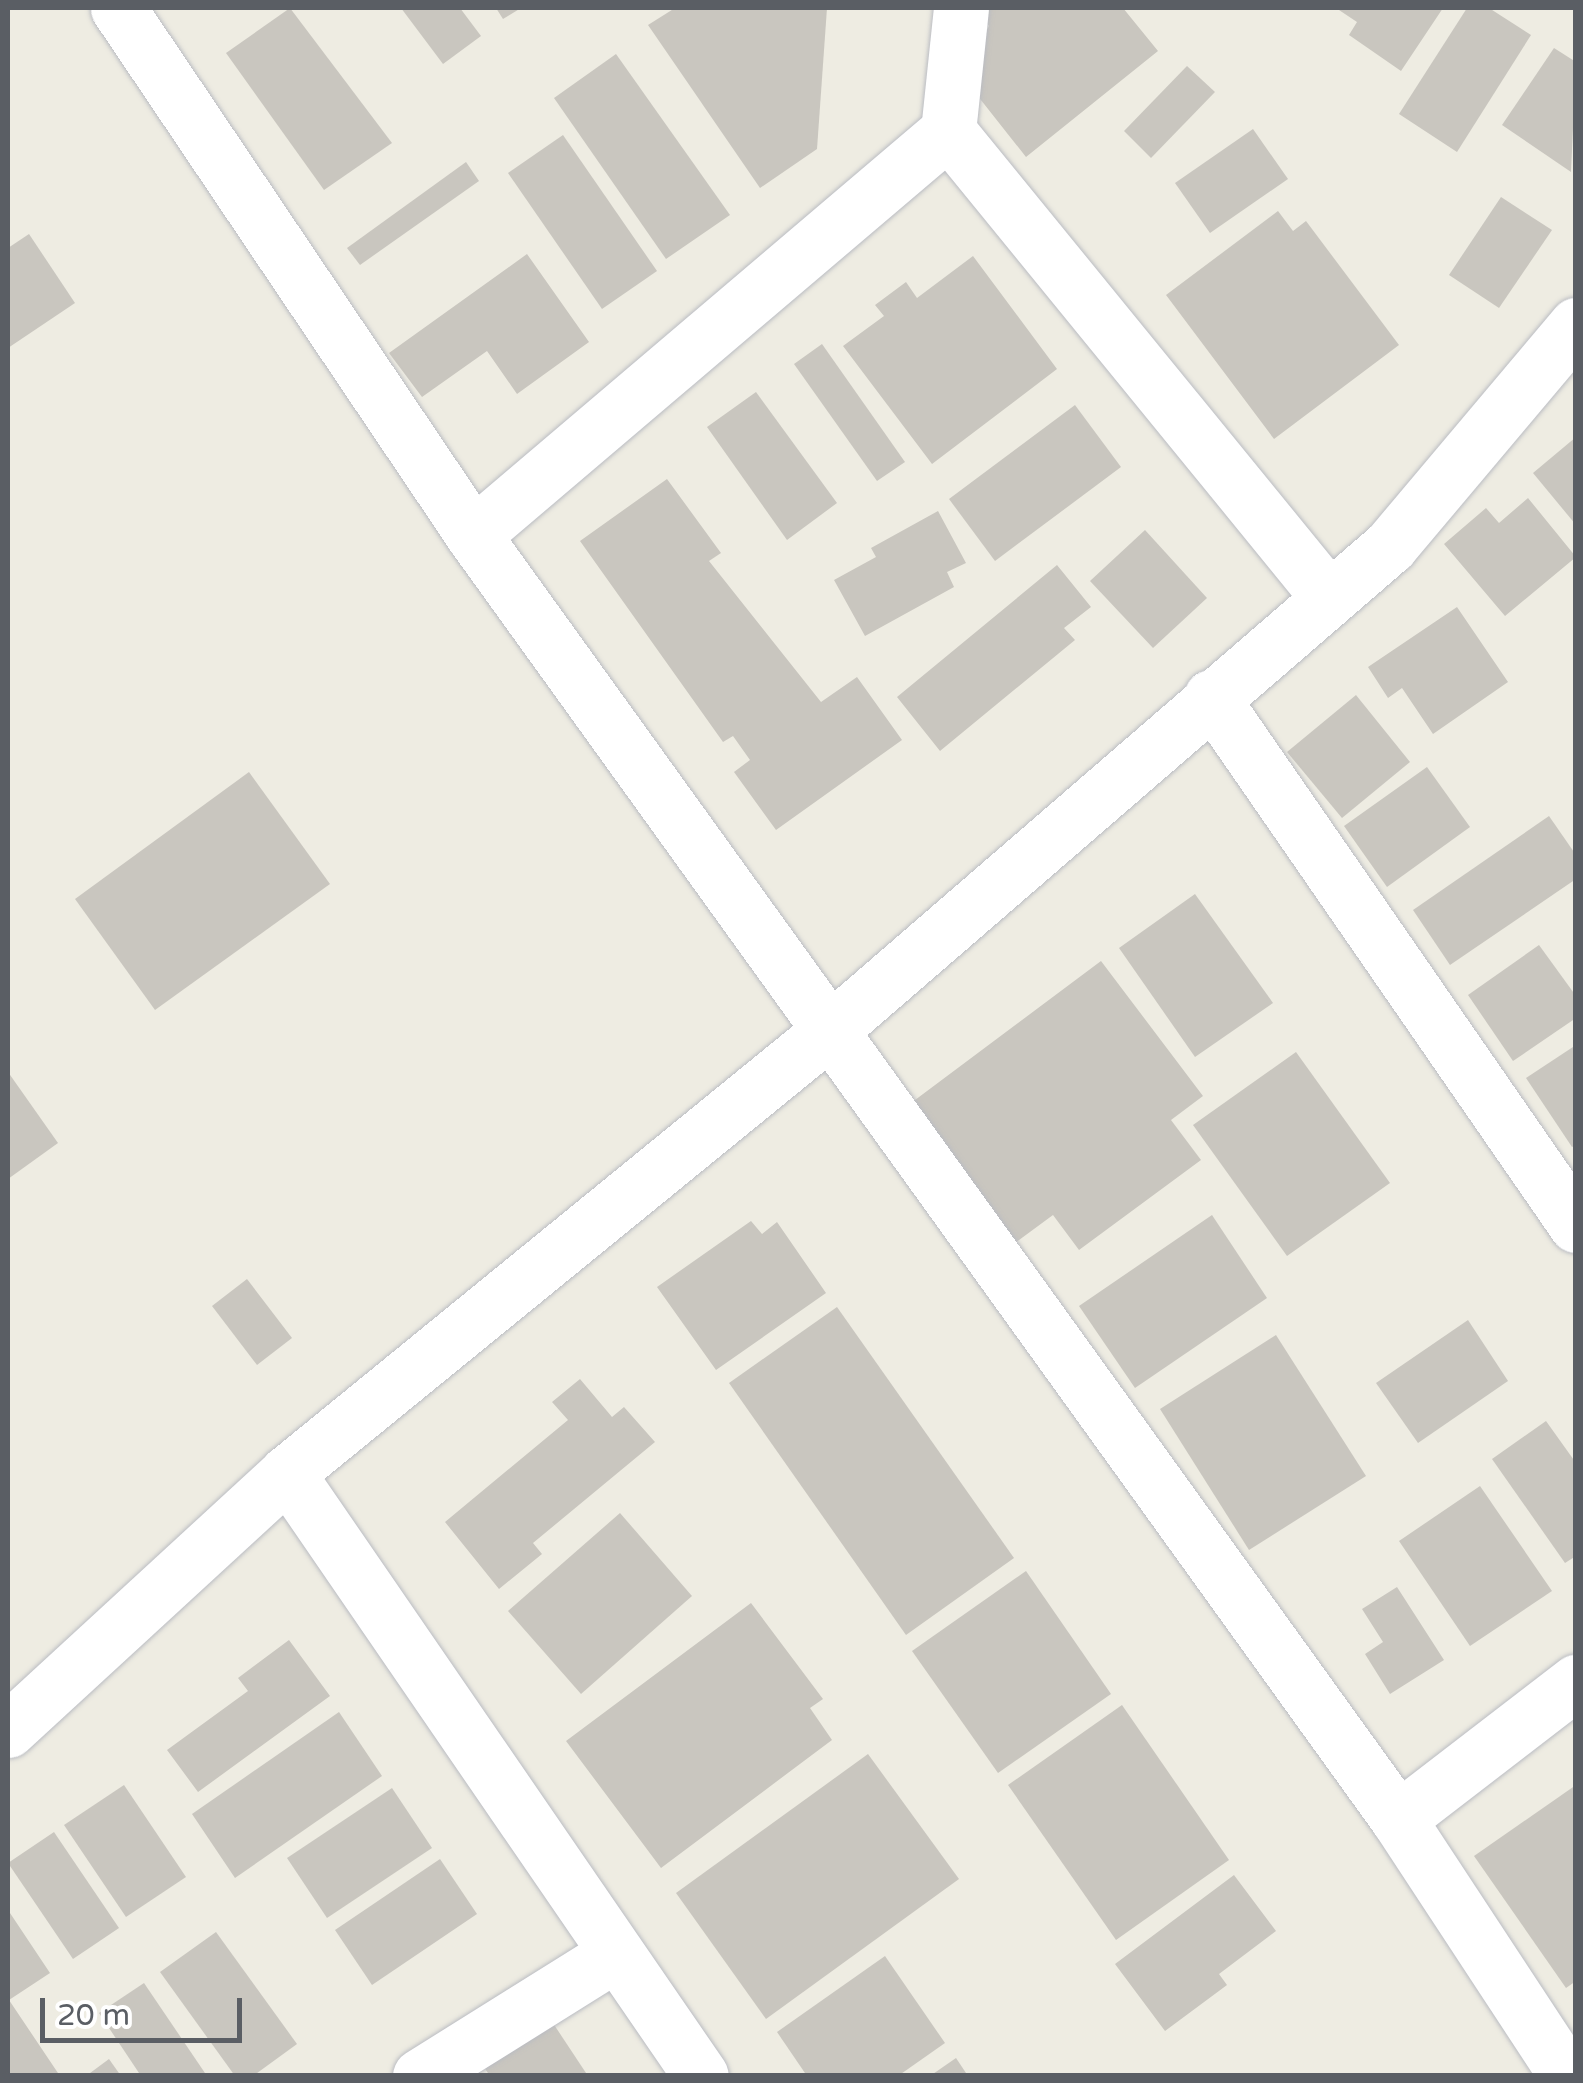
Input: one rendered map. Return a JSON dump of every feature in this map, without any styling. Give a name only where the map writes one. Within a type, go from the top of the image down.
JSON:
[{"type":"street","points":[[118,8],[473,535],[1398,1819],[1568,2076]]},
{"type":"street","points":[[473,535],[948,132],[961,8]]},
{"type":"street","points":[[948,132],[1329,598]]},
{"type":"street","points":[[8,1730],[287,1473],[828,1032],[1390,546],[1576,325]]},
{"type":"street","points":[[1211,697],[1576,1225]]},
{"type":"street","points":[[287,1473],[614,1955],[701,2076]]},
{"type":"street","points":[[1398,1819],[1576,1682]]},
{"type":"street","points":[[420,2076],[614,1955]]},
{"type":"building","points":[[290,8],[392,143],[324,190],[226,53]]},
{"type":"building","points":[[401,8],[460,8],[481,36],[443,64]]},
{"type":"building","points":[[496,8],[521,8],[503,19]]},
{"type":"building","points":[[675,8],[827,8],[817,149],[760,188],[648,25]]},
{"type":"building","points":[[977,8],[1123,8],[1158,51],[1026,157],[962,76],[989,26]]},
{"type":"building","points":[[1336,8],[1443,8],[1401,71],[1349,35],[1357,22]]},
{"type":"building","points":[[1467,8],[1489,8],[1531,35],[1457,152],[1399,114]]},
{"type":"building","points":[[1554,48],[1576,62],[1571,172],[1502,125]]},
{"type":"building","points":[[616,54],[730,215],[666,259],[554,98]]},
{"type":"building","points":[[1187,66],[1215,92],[1151,158],[1124,131]]},
{"type":"building","points":[[1253,129],[1288,179],[1210,233],[1175,183]]},
{"type":"building","points":[[563,135],[657,271],[602,309],[508,173]]},
{"type":"building","points":[[466,162],[479,181],[360,265],[347,248]]},
{"type":"building","points":[[1501,197],[1552,230],[1499,308],[1449,275]]},
{"type":"building","points":[[1278,211],[1293,231],[1306,221],[1399,345],[1274,439],[1166,295]]},
{"type":"building","points":[[29,234],[75,303],[8,348],[8,248]]},
{"type":"building","points":[[527,254],[589,342],[517,394],[487,351],[422,397],[389,353]]},
{"type":"building","points":[[973,256],[1057,369],[932,464],[843,346],[884,316],[875,305],[906,282],[917,298]]},
{"type":"building","points":[[822,344],[905,462],[877,481],[794,364]]},
{"type":"building","points":[[756,392],[837,503],[787,540],[707,427]]},
{"type":"building","points":[[1075,405],[1121,467],[995,561],[949,499]]},
{"type":"building","points":[[1576,437],[1576,525],[1533,473]]},
{"type":"building","points":[[667,479],[721,553],[709,561],[821,702],[857,677],[902,740],[776,830],[734,772],[750,760],[733,736],[723,742],[580,541]]},
{"type":"building","points":[[1528,498],[1576,557],[1505,616],[1444,544],[1486,508],[1499,523]]},
{"type":"building","points":[[938,511],[966,563],[947,572],[954,587],[865,636],[834,580],[876,557],[871,548]]},
{"type":"building","points":[[1145,530],[1207,598],[1153,648],[1090,581]]},
{"type":"building","points":[[1057,565],[1091,607],[1064,628],[1075,640],[940,751],[897,697]]},
{"type":"building","points":[[1457,607],[1508,682],[1433,734],[1402,688],[1388,698],[1368,667]]},
{"type":"building","points":[[1356,695],[1410,762],[1342,818],[1287,752]]},
{"type":"building","points":[[1427,767],[1470,827],[1387,887],[1344,826]]},
{"type":"building","points":[[249,772],[330,884],[155,1010],[75,899]]},
{"type":"building","points":[[1549,816],[1576,855],[1576,879],[1450,965],[1413,910]]},
{"type":"building","points":[[1195,894],[1273,1003],[1195,1057],[1119,948]]},
{"type":"building","points":[[1539,945],[1576,996],[1576,1018],[1513,1061],[1468,995]]},
{"type":"building","points":[[1101,961],[1203,1096],[1171,1120],[1201,1160],[1079,1250],[1053,1215],[1015,1243],[911,1103]]},
{"type":"building","points":[[1576,1045],[1576,1145],[1572,1147],[1526,1078]]},
{"type":"building","points":[[1296,1052],[1390,1183],[1287,1256],[1193,1125]]},
{"type":"building","points":[[8,1072],[58,1143],[8,1179]]},
{"type":"building","points":[[1212,1215],[1267,1298],[1135,1388],[1079,1306]]},
{"type":"building","points":[[751,1221],[762,1234],[777,1222],[826,1293],[716,1370],[657,1287]]},
{"type":"building","points":[[247,1279],[292,1338],[257,1365],[212,1306]]},
{"type":"building","points":[[837,1307],[1014,1558],[906,1635],[729,1383]]},
{"type":"building","points":[[1468,1320],[1508,1381],[1418,1443],[1376,1383]]},
{"type":"building","points":[[1276,1335],[1366,1476],[1249,1550],[1160,1409]]},
{"type":"building","points":[[580,1379],[612,1417],[624,1407],[655,1442],[533,1543],[542,1554],[499,1589],[445,1522],[568,1420],[552,1402]]},
{"type":"building","points":[[1546,1421],[1576,1463],[1576,1556],[1565,1563],[1492,1459]]},
{"type":"building","points":[[1480,1486],[1552,1591],[1470,1646],[1399,1541]]},
{"type":"building","points":[[620,1513],[692,1596],[581,1694],[508,1611]]},
{"type":"building","points":[[1026,1571],[1111,1694],[998,1773],[912,1651]]},
{"type":"building","points":[[1397,1587],[1444,1660],[1390,1694],[1365,1654],[1383,1642],[1362,1609]]},
{"type":"building","points":[[751,1603],[823,1699],[810,1708],[832,1740],[661,1868],[566,1741]]},
{"type":"building","points":[[289,1640],[330,1696],[198,1792],[167,1750],[248,1691],[238,1678]]},
{"type":"building","points":[[1122,1705],[1229,1860],[1116,1940],[1008,1785]]},
{"type":"building","points":[[339,1712],[382,1776],[235,1878],[192,1814]]},
{"type":"building","points":[[868,1754],[959,1879],[766,2019],[676,1893]]},
{"type":"building","points":[[124,1785],[186,1877],[126,1917],[64,1825]]},
{"type":"building","points":[[1576,1785],[1576,1981],[1566,1988],[1474,1856]]},
{"type":"building","points":[[392,1788],[432,1848],[327,1918],[287,1858]]},
{"type":"building","points":[[54,1832],[119,1928],[73,1959],[8,1863]]},
{"type":"building","points":[[440,1859],[477,1914],[372,1985],[335,1930]]},
{"type":"building","points":[[1234,1875],[1276,1931],[1219,1974],[1227,1985],[1165,2031],[1115,1964]]},
{"type":"building","points":[[8,1910],[50,1973],[9,2000],[60,2076],[8,2076]]},
{"type":"building","points":[[216,1932],[297,2044],[253,2076],[235,2076],[160,1972]]},
{"type":"building","points":[[885,1956],[945,2043],[898,2076],[807,2076],[777,2032]]},
{"type":"building","points":[[144,1983],[207,2076],[141,2076],[99,2013]]},
{"type":"building","points":[[541,2005],[588,2076],[490,2076],[473,2051]]},
{"type":"building","points":[[956,2058],[968,2076],[930,2076]]},
{"type":"building","points":[[109,2059],[121,2076],[86,2076]]}]
